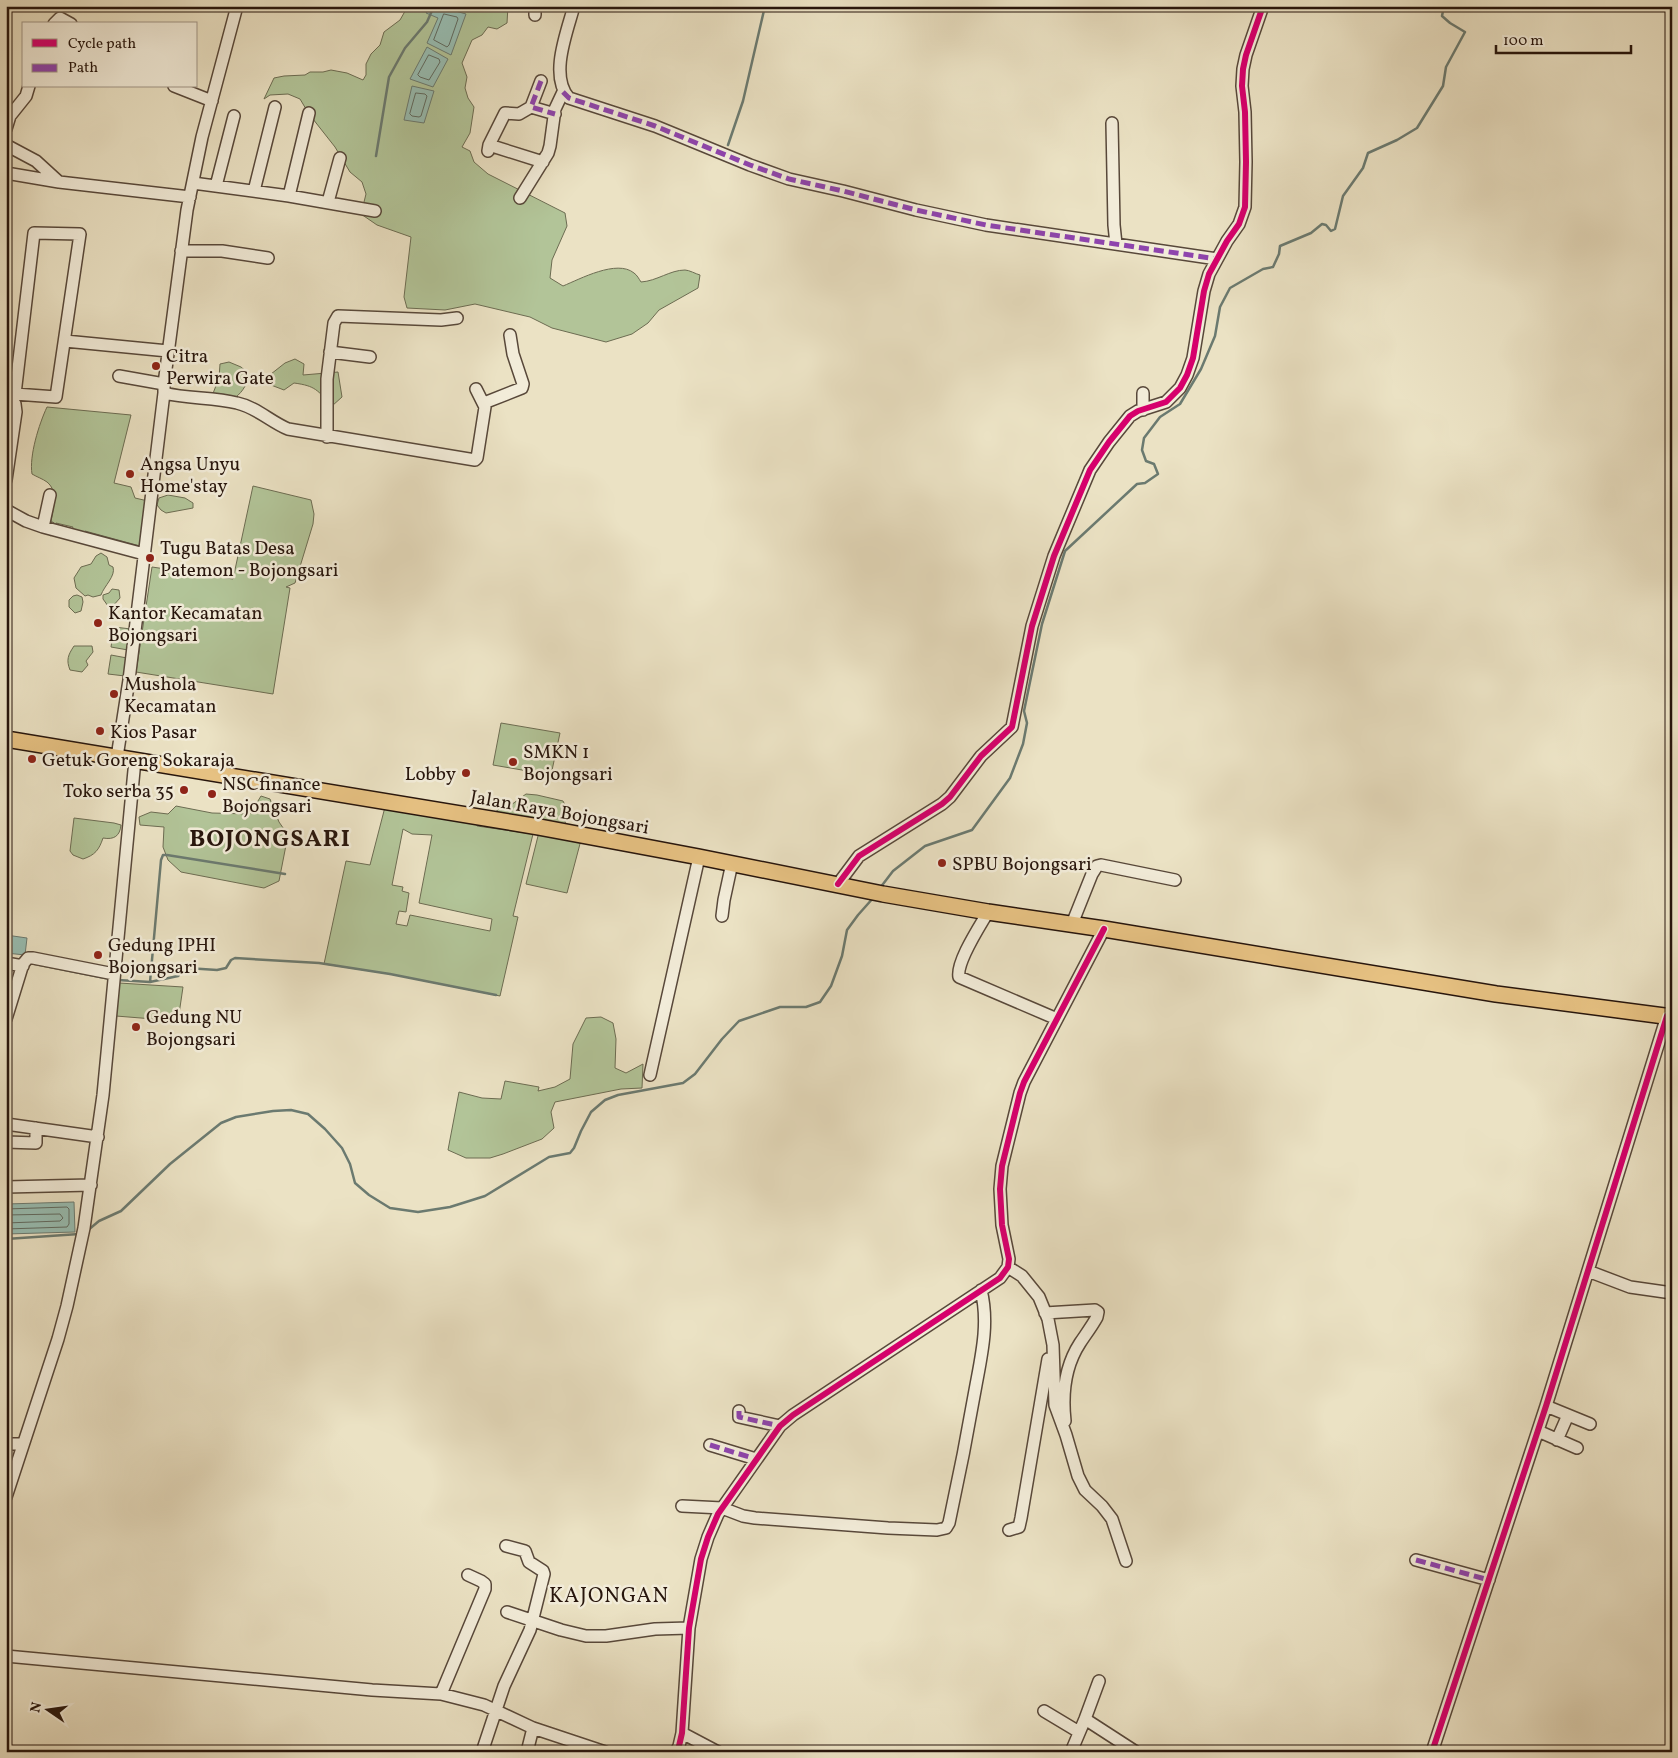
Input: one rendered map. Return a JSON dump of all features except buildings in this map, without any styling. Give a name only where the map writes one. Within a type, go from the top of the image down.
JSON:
[{"type":"main road","name":"Jalan Raya Bojongsari","points":[[6,739],[539,827],[699,856],[868,891],[988,912],[1104,929],[1496,994],[1669,1016]]},
{"type":"street","points":[[117,757],[129,680],[181,251],[193,183],[237,6]]},
{"type":"street","points":[[574,6],[564,41],[559,77],[563,92],[569,98],[655,126],[789,179],[986,225],[1217,259]]},
{"type":"street","points":[[838,884],[859,856],[942,804],[954,792],[980,756],[1010,730],[1032,626],[1054,556],[1094,463],[1143,402],[1166,402],[1180,388],[1187,375],[1193,358],[1204,291],[1209,274],[1227,240],[1239,224],[1245,208],[1246,162],[1245,112],[1242,86],[1243,69],[1263,6]]},
{"type":"street","points":[[56,22],[60,18],[67,22]]},
{"type":"street","points":[[541,80],[532,107],[519,114],[505,113],[488,148],[543,162]]},
{"type":"street","points":[[6,129],[10,116],[26,96],[28,88]]},
{"type":"street","points":[[179,88],[212,101]]},
{"type":"street","points":[[520,198],[543,162],[550,146],[555,109],[563,92]]},
{"type":"street","points":[[254,191],[275,107]]},
{"type":"street","points":[[532,107],[554,114]]},
{"type":"street","points":[[290,196],[309,113]]},
{"type":"street","points":[[216,186],[234,116]]},
{"type":"street","points":[[1112,122],[1116,244]]},
{"type":"street","points":[[6,145],[36,161],[59,182]]},
{"type":"street","points":[[328,202],[340,158]]},
{"type":"street","points":[[6,173],[59,182],[190,198]]},
{"type":"street","points":[[193,183],[290,196],[375,211]]},
{"type":"street","points":[[34,232],[80,234],[65,341],[56,397],[15,394],[34,232]]},
{"type":"street","points":[[181,251],[222,251],[268,258]]},
{"type":"street","points":[[327,437],[327,379],[334,323],[338,316],[441,320],[457,318]]},
{"type":"street","points":[[484,403],[522,388],[523,384],[513,354],[510,335]]},
{"type":"street","points":[[65,341],[168,351]]},
{"type":"street","points":[[330,352],[370,357]]},
{"type":"street","points":[[119,376],[164,389],[237,403],[267,416],[288,430],[372,442],[474,460],[478,458],[485,407],[476,389]]},
{"type":"street","points":[[6,401],[15,404],[16,412],[6,480]]},
{"type":"street","points":[[43,527],[50,494]]},
{"type":"street","points":[[6,510],[26,521],[43,527],[144,554]]},
{"type":"street","points":[[6,1497],[58,1339],[83,1232],[98,1137],[135,760]]},
{"type":"street","points":[[650,1075],[699,856]]},
{"type":"street","points":[[722,916],[732,863]]},
{"type":"street","points":[[1072,924],[1097,866],[1101,865],[1175,880]]},
{"type":"street","points":[[988,912],[966,950],[958,977],[1057,1019]]},
{"type":"street","points":[[676,1752],[682,1733],[689,1628],[701,1560],[718,1514],[780,1426],[1000,1278],[1008,1267],[1009,1259],[1002,1225],[1000,1189],[1002,1166],[1014,1116],[1024,1082],[1104,929]]},
{"type":"street","points":[[6,963],[24,963],[33,958],[113,978]]},
{"type":"street","points":[[6,1020],[24,963]]},
{"type":"street","points":[[1432,1752],[1538,1431],[1669,1016]]},
{"type":"street","points":[[6,1124],[98,1137]]},
{"type":"street","points":[[6,1142],[36,1143],[36,1128]]},
{"type":"street","points":[[6,1187],[91,1184]]},
{"type":"street","points":[[1008,1267],[1022,1276],[1039,1297],[1053,1345],[1055,1404],[1081,1485],[1112,1519],[1126,1561]]},
{"type":"street","points":[[1588,1271],[1630,1288],[1672,1293]]},
{"type":"street","points":[[682,1506],[722,1508],[755,1518],[888,1528],[937,1530],[946,1528],[949,1524],[969,1429],[984,1337],[985,1304],[981,1290]]},
{"type":"street","points":[[1045,1313],[1072,1310],[1095,1310],[1098,1312],[1098,1317],[1079,1344],[1070,1363],[1063,1394],[1066,1435]]},
{"type":"street","points":[[1010,1530],[1019,1527],[1048,1359],[1053,1345]]},
{"type":"street","points":[[1546,1406],[1590,1424]]},
{"type":"street","points":[[739,1411],[739,1418],[780,1426]]},
{"type":"street","points":[[1557,1440],[1568,1415]]},
{"type":"street","points":[[1538,1431],[1577,1448]]},
{"type":"street","points":[[6,1444],[23,1444]]},
{"type":"street","points":[[710,1446],[756,1459]]},
{"type":"street","points":[[482,1752],[504,1686],[526,1639],[544,1574],[543,1571],[529,1562],[525,1551],[506,1546]]},
{"type":"street","points":[[1416,1560],[1489,1580]]},
{"type":"street","points":[[441,1694],[485,1589],[485,1584],[482,1580],[468,1574]]},
{"type":"street","points":[[507,1612],[586,1636],[606,1636],[655,1629],[689,1628]]},
{"type":"street","points":[[6,1656],[372,1690],[441,1694],[484,1705],[532,1728],[605,1752]]},
{"type":"street","points":[[1071,1752],[1099,1681]]},
{"type":"street","points":[[1044,1711],[1079,1732]]},
{"type":"street","points":[[1085,1720],[1136,1752]]},
{"type":"street","points":[[527,1752],[532,1728]]},
{"type":"street","points":[[682,1733],[718,1752]]},
{"type":"green space","points":[[408,6],[508,6],[507,23],[497,29],[488,27],[482,35],[472,40],[462,63],[467,77],[465,88],[468,98],[474,107],[470,133],[462,147],[470,151],[474,162],[488,174],[565,213],[567,226],[552,260],[550,278],[563,286],[588,275],[618,268],[627,269],[634,273],[641,282],[653,280],[679,270],[685,270],[700,275],[698,288],[659,310],[648,323],[632,334],[606,342],[552,328],[530,317],[475,304],[445,310],[407,308],[404,297],[411,237],[377,225],[361,214],[366,194],[362,182],[350,172],[335,147],[309,114],[300,99],[288,94],[270,95],[264,99],[274,78],[284,76],[305,75],[310,72],[331,70],[347,73],[363,80],[366,75],[366,64],[371,54],[380,45],[384,32],[400,20]]},
{"type":"green space","points":[[295,359],[304,364],[303,375],[338,372],[342,397],[332,406],[312,387],[294,383],[284,390],[271,385],[271,374],[285,363]]},
{"type":"green space","points":[[229,362],[241,367],[248,373],[244,387],[235,398],[212,396],[219,378],[220,364]]},
{"type":"green space","points":[[47,407],[131,415],[114,483],[131,487],[135,498],[148,501],[140,546],[85,531],[84,534],[72,530],[73,527],[56,523],[56,530],[51,536],[45,532],[47,526],[54,523],[51,521],[54,506],[53,490],[47,482],[32,474],[31,467],[35,440]]},
{"type":"green space","points":[[253,486],[311,500],[314,514],[313,524],[295,583],[286,587],[290,588],[273,694],[136,672],[152,567],[233,579]]},
{"type":"green space","points":[[168,495],[185,498],[193,503],[193,508],[166,513],[157,505],[159,498]]},
{"type":"green space","points":[[101,553],[107,557],[109,565],[113,567],[113,574],[101,595],[85,596],[76,588],[74,578],[81,567],[91,564],[96,556]]},
{"type":"green space","points":[[112,589],[119,590],[120,598],[112,607],[108,606],[103,599],[103,595],[109,593]]},
{"type":"green space","points":[[77,595],[82,597],[83,602],[81,611],[75,613],[69,607],[69,600]]},
{"type":"green space","points":[[114,627],[131,629],[128,650],[111,647]]},
{"type":"green space","points":[[74,646],[92,646],[93,652],[86,661],[88,665],[82,672],[70,670],[68,658]]},
{"type":"green space","points":[[111,655],[127,658],[125,676],[108,674]]},
{"type":"green space","points":[[501,723],[560,733],[551,775],[493,765]]},
{"type":"green space","points":[[526,794],[563,801],[567,809],[564,816],[566,826],[492,815],[500,808],[511,805]]},
{"type":"green space","points":[[261,796],[270,799],[279,822],[288,835],[279,881],[264,888],[181,872],[168,860],[163,847],[164,827],[140,825],[139,817],[151,812],[168,814],[176,806],[212,813],[250,814]]},
{"type":"green space","points":[[385,807],[476,821],[477,826],[533,834],[513,916],[518,917],[500,996],[390,974],[324,964],[346,861],[370,865]],"holes":[[[403,829],[412,834],[432,835],[419,903],[492,919],[490,931],[410,915],[407,926],[396,924],[399,911],[406,912],[409,893],[402,891],[403,887],[392,885]]]},
{"type":"green space","points":[[74,818],[121,825],[116,836],[103,838],[96,851],[91,856],[83,859],[73,855],[70,851]]},
{"type":"green space","points":[[539,832],[581,840],[567,893],[526,884]]},
{"type":"green space","points":[[119,983],[183,987],[178,1021],[116,1016]]},
{"type":"green space","points":[[601,1017],[613,1023],[616,1039],[615,1068],[626,1073],[643,1064],[642,1088],[621,1089],[555,1102],[551,1112],[554,1128],[542,1139],[503,1154],[490,1158],[466,1158],[448,1150],[459,1092],[482,1098],[501,1099],[505,1081],[539,1087],[538,1091],[555,1087],[570,1079],[573,1044],[586,1018]]},
{"type":"water","points":[[430,6],[438,6],[466,14],[451,55],[427,43],[438,18],[426,13]]},
{"type":"water","points":[[427,47],[448,59],[433,87],[410,79]]},
{"type":"water","points":[[412,86],[434,91],[424,123],[404,120]]},
{"type":"water","points":[[6,935],[27,938],[25,955],[6,953]]},
{"type":"water","points":[[74,1202],[75,1232],[6,1234],[6,1204]]},
{"type":"waterway","points":[[376,156],[389,77],[405,48],[427,22],[434,6]]},
{"type":"waterway","points":[[728,145],[743,101],[765,6]]},
{"type":"waterway","points":[[880,888],[893,871],[925,846],[972,830],[1010,778],[1023,744],[1027,723],[1024,711],[1042,624],[1065,551],[1137,484],[1145,483],[1158,474],[1154,464],[1146,461],[1142,450],[1144,438],[1160,417],[1180,404],[1201,369],[1215,336],[1220,307],[1230,288],[1263,269],[1273,267],[1279,254],[1280,246],[1311,233],[1322,224],[1326,225],[1331,231],[1335,229],[1343,196],[1363,168],[1368,153],[1397,140],[1417,128],[1443,86],[1446,67],[1465,32],[1442,16],[1444,6]]},
{"type":"waterway","points":[[150,982],[163,855],[285,874]]},
{"type":"waterway","points":[[87,1231],[99,1221],[121,1211],[170,1164],[221,1123],[236,1117],[273,1111],[291,1110],[308,1114],[342,1148],[350,1164],[355,1183],[369,1195],[390,1208],[418,1212],[450,1207],[485,1196],[549,1157],[570,1153],[591,1112],[605,1100],[618,1095],[683,1083],[695,1074],[722,1039],[739,1021],[780,1007],[806,1007],[820,1002],[831,986],[842,956],[847,930],[874,897]]},
{"type":"waterway","points":[[118,980],[150,982],[178,976],[187,968],[217,970],[226,968],[231,960],[235,958],[319,963],[390,974],[496,995]]},
{"type":"waterway","points":[[30,963],[110,979]]},
{"type":"waterway","points":[[6,1239],[79,1234]]},
{"type":"marked path","points":[[541,81],[531,107],[555,114]]},
{"type":"marked path","points":[[563,92],[569,98],[655,126],[789,179],[986,225],[1217,259]]},
{"type":"marked path","points":[[739,1411],[739,1417],[780,1426]]},
{"type":"marked path","points":[[710,1445],[756,1459]]},
{"type":"marked path","points":[[1416,1560],[1489,1580]]},
{"type":"cycle path","points":[[838,884],[859,856],[942,804],[950,797],[981,756],[1012,727],[1032,626],[1054,556],[1090,470],[1130,416],[1138,411],[1166,402],[1180,388],[1187,375],[1193,358],[1204,291],[1209,274],[1227,241],[1239,224],[1245,207],[1246,162],[1245,112],[1242,86],[1243,69],[1263,6]]},
{"type":"cycle path","points":[[676,1752],[682,1733],[689,1628],[701,1559],[718,1514],[780,1426],[793,1415],[1000,1278],[1008,1267],[1009,1259],[1002,1225],[1000,1189],[1002,1166],[1020,1093],[1104,929]]},
{"type":"cycle path","points":[[1432,1752],[1546,1406],[1667,1016]]},
{"type":"place","name":"Citra Perwira Gate","points":[[156,366]]},
{"type":"place","name":"Angsa Unyu Home'stay","points":[[130,474]]},
{"type":"place","name":"Tugu Batas Desa Patemon - Bojongsari","points":[[150,558]]},
{"type":"place","name":"Kantor Kecamatan Bojongsari","points":[[98,623]]},
{"type":"place","name":"Mushola Kecamatan","points":[[114,694]]},
{"type":"place","name":"Kios Pasar","points":[[100,731]]},
{"type":"place","name":"Getuk Goreng Sokaraja","points":[[32,759]]},
{"type":"place","name":"SMKN 1 Bojongsari","points":[[513,762]]},
{"type":"place","name":"Lobby","points":[[466,773]]},
{"type":"place","name":"Toko serba 35","points":[[184,790]]},
{"type":"place","name":"NSCfinance Bojongsari","points":[[212,794]]},
{"type":"place","name":"SPBU Bojongsari","points":[[942,863]]},
{"type":"place","name":"Gedung IPHI Bojongsari","points":[[98,955]]},
{"type":"place","name":"Gedung NU Bojongsari","points":[[136,1027]]},
{"type":"district","name":"BOJONGSARI","points":[[270,838]]},
{"type":"district","name":"KAJONGAN","points":[[609,1595]]}]
